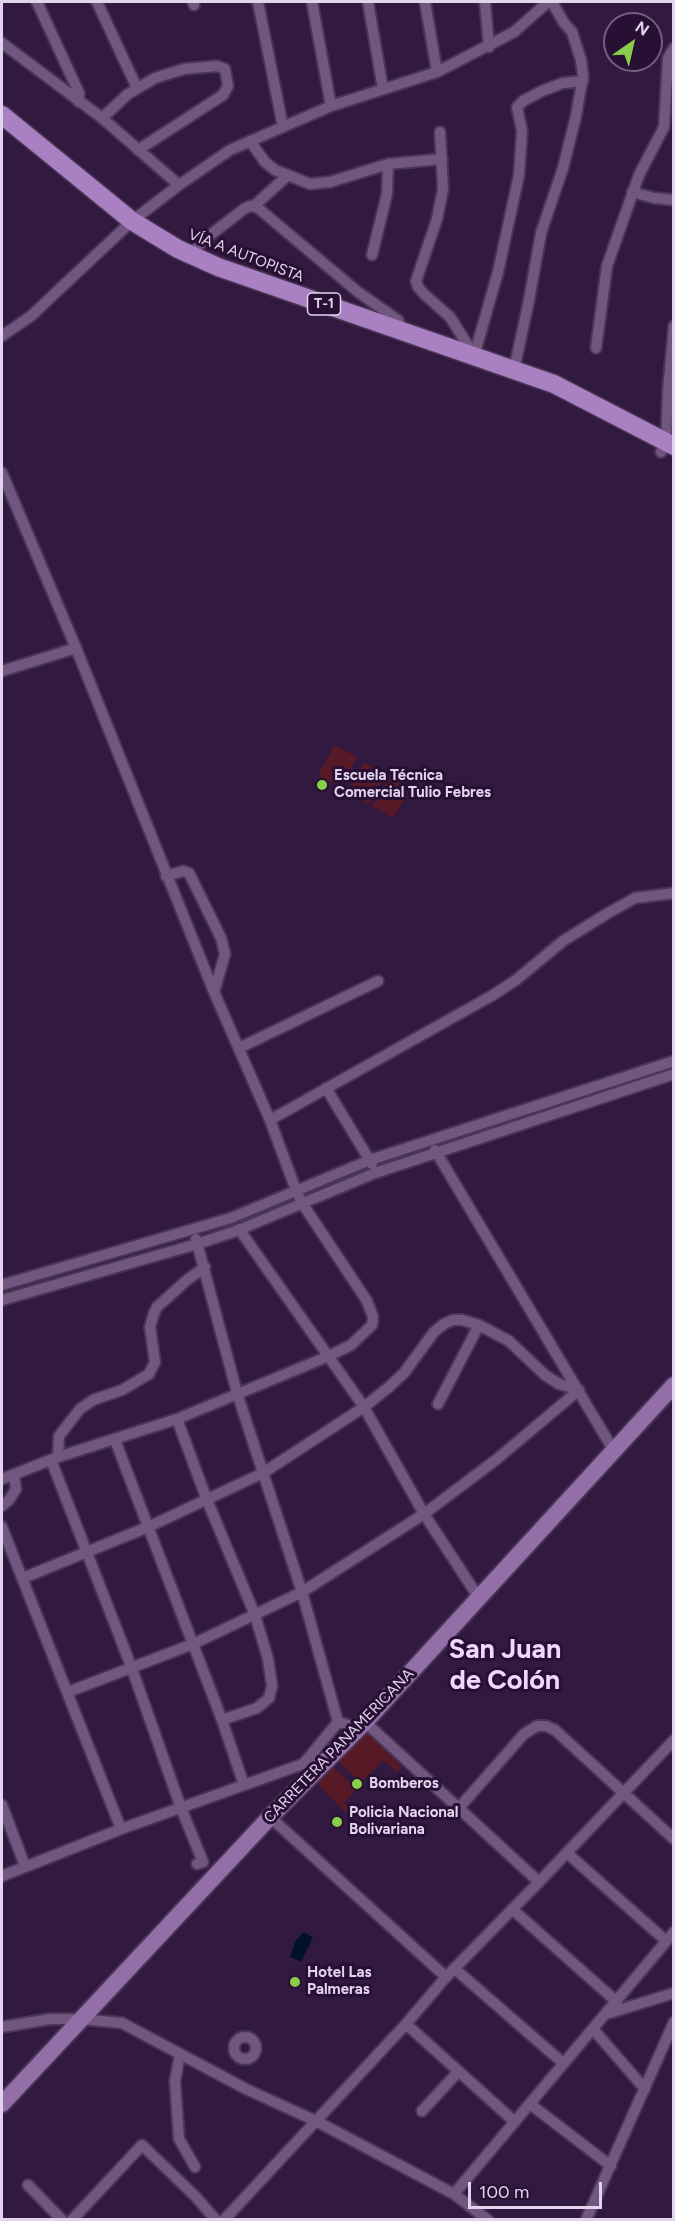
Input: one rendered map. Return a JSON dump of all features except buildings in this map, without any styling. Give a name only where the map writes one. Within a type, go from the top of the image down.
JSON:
[{"type":"highway","name":"VÍA A AUTOPISTA","points":[[2,115],[128,225],[218,267],[554,384],[669,449]]},
{"type":"highway","name":"VÍA A AUTOPISTA","points":[[2,130],[173,260],[214,278],[550,394],[669,449]]},
{"type":"main road","name":"CARRETERA PANAMERICANA","points":[[2,2104],[270,1817],[361,1726],[674,1385]]},
{"type":"street","points":[[37,2],[79,93],[80,102]]},
{"type":"street","points":[[97,2],[137,88]]},
{"type":"street","points":[[258,2],[283,127]]},
{"type":"street","points":[[312,2],[331,106]]},
{"type":"street","points":[[368,2],[383,89]]},
{"type":"street","points":[[425,2],[437,72]]},
{"type":"street","points":[[485,2],[489,47]]},
{"type":"street","points":[[2,336],[31,316],[128,225],[179,185],[231,150],[331,106],[437,72],[514,32],[550,2],[572,32],[581,60],[583,81],[563,168],[541,233],[514,370]]},
{"type":"street","points":[[2,42],[102,118],[179,185]]},
{"type":"street","points":[[596,348],[607,266],[639,175],[669,121],[668,58],[674,48]]},
{"type":"street","points":[[102,118],[137,88],[155,78],[174,71],[217,66],[227,71],[228,86],[223,95],[138,150]]},
{"type":"street","points":[[474,356],[498,272],[519,175],[522,131],[517,107],[523,101],[542,91],[563,83],[583,81]]},
{"type":"street","points":[[440,132],[443,189],[437,219],[416,281],[424,294],[454,323],[474,356]]},
{"type":"street","points":[[250,141],[265,162],[287,176],[318,184],[388,164],[442,159]]},
{"type":"street","points":[[372,255],[387,194],[388,164]]},
{"type":"street","points":[[190,255],[205,239],[244,209],[254,206],[287,176]]},
{"type":"street","points":[[632,192],[674,200]]},
{"type":"street","points":[[254,206],[358,292],[398,320],[402,331]]},
{"type":"street","points":[[669,449],[674,327]]},
{"type":"street","points":[[2,473],[76,648],[214,992],[270,1120],[296,1190],[302,1203],[367,1301],[373,1317],[372,1325],[351,1345],[329,1356],[177,1419],[54,1458],[2,1479]]},
{"type":"street","points":[[2,671],[76,648]]},
{"type":"street","points":[[166,876],[183,871],[189,873],[221,938],[225,954],[214,992]]},
{"type":"street","points":[[270,1120],[516,980],[563,941],[608,913],[636,898],[674,893]]},
{"type":"street","points":[[239,1048],[378,981]]},
{"type":"street","points":[[2,1285],[231,1218],[370,1160],[674,1061]]},
{"type":"street","points":[[2,1300],[197,1244],[375,1173],[674,1074]]},
{"type":"street","points":[[326,1088],[370,1160],[375,1173]]},
{"type":"street","points":[[431,1141],[614,1450]]},
{"type":"street","points":[[239,1229],[364,1407],[424,1514],[479,1598]]},
{"type":"street","points":[[193,1230],[205,1267],[237,1393],[302,1592],[338,1722]]},
{"type":"street","points":[[197,1864],[203,1862],[181,1808],[54,1458],[59,1436],[80,1409],[93,1400],[122,1390],[149,1374],[154,1362],[150,1327],[153,1313],[187,1280],[205,1267]]},
{"type":"street","points":[[23,1578],[148,1527],[263,1473],[364,1407],[404,1373],[434,1332],[444,1324],[462,1320],[479,1325],[509,1341],[545,1375],[559,1384],[579,1390]]},
{"type":"street","points":[[438,1404],[479,1325]]},
{"type":"street","points":[[68,1692],[193,1644],[302,1592],[424,1514],[497,1459],[579,1390]]},
{"type":"street","points":[[177,1419],[207,1500],[255,1615],[268,1659],[272,1686],[268,1698],[257,1708],[222,1720]]},
{"type":"street","points":[[115,1440],[222,1720],[244,1785]]},
{"type":"street","points":[[2,1506],[16,1489],[14,1474]]},
{"type":"street","points":[[2,1527],[121,1830]]},
{"type":"street","points":[[338,1722],[354,1727],[361,1726],[539,1882]]},
{"type":"street","points":[[2,1876],[303,1764],[338,1722]]},
{"type":"street","points":[[458,1809],[524,1734],[537,1726],[546,1726],[555,1730],[674,1839]]},
{"type":"street","points":[[224,2220],[446,1977],[674,1740]]},
{"type":"street","points":[[311,1755],[311,1775]]},
{"type":"street","points":[[2,1805],[25,1866]]},
{"type":"street","points":[[270,1817],[446,1977]]},
{"type":"street","points":[[567,1853],[665,1940]]},
{"type":"street","points":[[512,1909],[617,2002]]},
{"type":"street","points":[[454,2193],[674,1932]]},
{"type":"street","points":[[455,1969],[563,2062]]},
{"type":"street","points":[[606,2014],[674,1993]]},
{"type":"street","points":[[2,2027],[50,2019],[122,2023],[246,2089],[316,2121],[454,2193],[488,2220]]},
{"type":"street","points":[[586,2220],[674,2022]]},
{"type":"street","points":[[405,2024],[515,2122]]},
{"type":"street","points":[[592,2029],[645,2089]]},
{"type":"street","points":[[180,2054],[175,2081],[179,2139],[195,2167]]},
{"type":"street","points":[[422,2111],[458,2072]]},
{"type":"street","points":[[530,2104],[611,2166]]},
{"type":"street","points":[[72,2220],[142,2145],[195,2196],[216,2220]]},
{"type":"street","points":[[27,2185],[62,2220]]},
{"type":"shaded area","points":[[335,745],[357,757],[340,787],[318,775]]},
{"type":"shaded area","points":[[364,762],[386,774],[369,804],[347,792]]},
{"type":"shaded area","points":[[389,776],[410,789],[393,818],[372,806]]},
{"type":"shaded area","points":[[366,1729],[402,1767],[397,1772],[383,1760],[361,1783],[336,1760]]},
{"type":"shaded area","points":[[331,1765],[356,1789],[344,1803],[351,1809],[347,1813],[315,1782]]},
{"type":"water","points":[[303,1932],[313,1937],[301,1962],[290,1957],[295,1942]]},
{"type":"place","name":"Escuela Técnica Comercial Tulio Febres","points":[[322,785]]},
{"type":"place","name":"Bomberos","points":[[357,1784]]},
{"type":"place","name":"Policia Nacional Bolivariana","points":[[337,1822]]},
{"type":"place","name":"Hotel Las Palmeras","points":[[295,1982]]},
{"type":"district","name":"San Juan de Colón","points":[[505,1666]]}]
